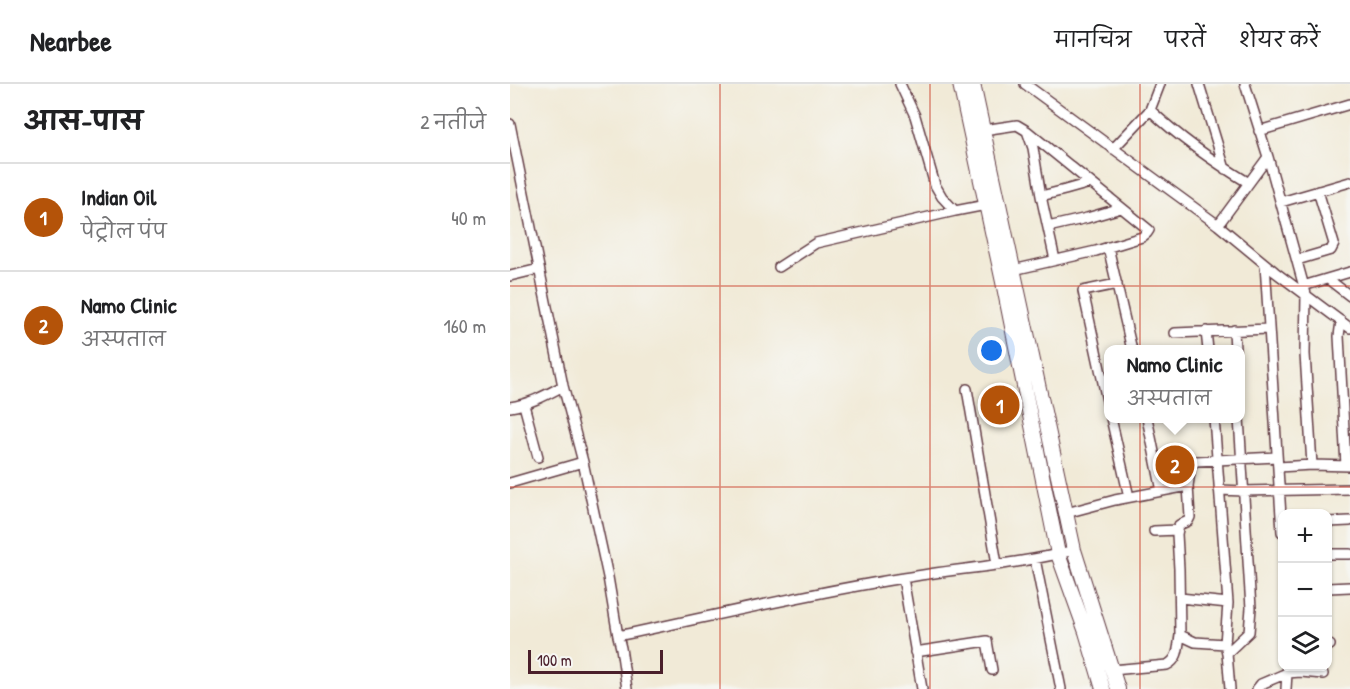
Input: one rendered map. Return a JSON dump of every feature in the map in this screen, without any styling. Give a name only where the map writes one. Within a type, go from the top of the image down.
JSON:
[{"type":"main road","points":[[960,84],[1058,554],[1086,632],[1103,689]]},
{"type":"main road","points":[[973,84],[1074,550],[1118,689]]},
{"type":"street","points":[[900,84],[915,116],[935,184],[942,197],[955,211]]},
{"type":"street","points":[[1025,84],[1218,225],[1265,264],[1304,290],[1350,328]]},
{"type":"street","points":[[1113,149],[1150,110],[1160,84]]},
{"type":"street","points":[[1199,84],[1225,169]]},
{"type":"street","points":[[1245,84],[1281,202],[1304,290],[1305,354],[1312,465]]},
{"type":"street","points":[[1259,131],[1350,104]]},
{"type":"street","points":[[1150,110],[1225,169],[1249,183]]},
{"type":"street","points":[[510,124],[563,386],[583,462],[608,577],[627,689]]},
{"type":"street","points":[[983,130],[1017,125],[1027,130],[1149,230],[1142,237],[1013,270]]},
{"type":"street","points":[[1027,130],[1033,148],[1055,260]]},
{"type":"street","points":[[1218,225],[1268,157]]},
{"type":"street","points":[[1281,202],[1350,182]]},
{"type":"street","points":[[1041,196],[1089,183]]},
{"type":"street","points":[[1297,260],[1331,250],[1334,244],[1318,191]]},
{"type":"street","points":[[778,267],[816,243],[986,205]]},
{"type":"street","points":[[1048,227],[1121,208]]},
{"type":"street","points":[[1108,247],[1131,345]]},
{"type":"street","points":[[1265,264],[1281,509]]},
{"type":"street","points":[[510,276],[538,269]]},
{"type":"street","points":[[1304,290],[1350,272]]},
{"type":"street","points":[[1328,279],[1350,296]]},
{"type":"street","points":[[1104,387],[1083,291],[1117,284]]},
{"type":"street","points":[[1112,670],[1167,664],[1173,662],[1177,656],[1180,635],[1180,598],[1177,534],[1179,525],[1188,521],[1190,517],[1188,486],[1191,465],[1196,461],[1242,458],[1348,466],[1339,336],[1341,321]]},
{"type":"street","points":[[1175,333],[1269,329]]},
{"type":"street","points":[[1234,330],[1235,345]]},
{"type":"street","points":[[1206,331],[1207,345]]},
{"type":"street","points":[[510,407],[536,401],[563,386]]},
{"type":"street","points":[[967,389],[997,564]]},
{"type":"street","points":[[524,405],[538,457]]},
{"type":"street","points":[[1112,423],[1129,497]]},
{"type":"street","points":[[1147,423],[1162,491]]},
{"type":"street","points":[[1214,423],[1228,603],[1226,648],[1230,689]]},
{"type":"street","points":[[1180,635],[1195,642],[1226,648],[1249,632],[1251,608],[1239,423]]},
{"type":"street","points":[[510,483],[583,462]]},
{"type":"street","points":[[1066,513],[1129,497],[1188,486]]},
{"type":"street","points":[[1219,490],[1244,492],[1350,489]]},
{"type":"street","points":[[1332,522],[1350,521]]},
{"type":"street","points":[[1154,531],[1178,530]]},
{"type":"street","points":[[618,636],[903,578],[1035,559],[1074,550]]},
{"type":"street","points":[[1332,554],[1350,554]]},
{"type":"street","points":[[1035,559],[1061,689]]},
{"type":"street","points":[[903,578],[922,689]]},
{"type":"street","points":[[1332,588],[1350,587]]},
{"type":"street","points":[[1180,598],[1228,603]]},
{"type":"street","points":[[915,652],[987,641],[992,670]]},
{"type":"street","points":[[1257,689],[1261,684],[1286,671]]},
{"type":"street","points":[[1286,689],[1288,671]]},
{"type":"street","points":[[1294,671],[1323,674]]},
{"type":"place","name":"Indian Oil","points":[[1000,405]]},
{"type":"place","name":"Namo Clinic","points":[[1175,465]]}]
